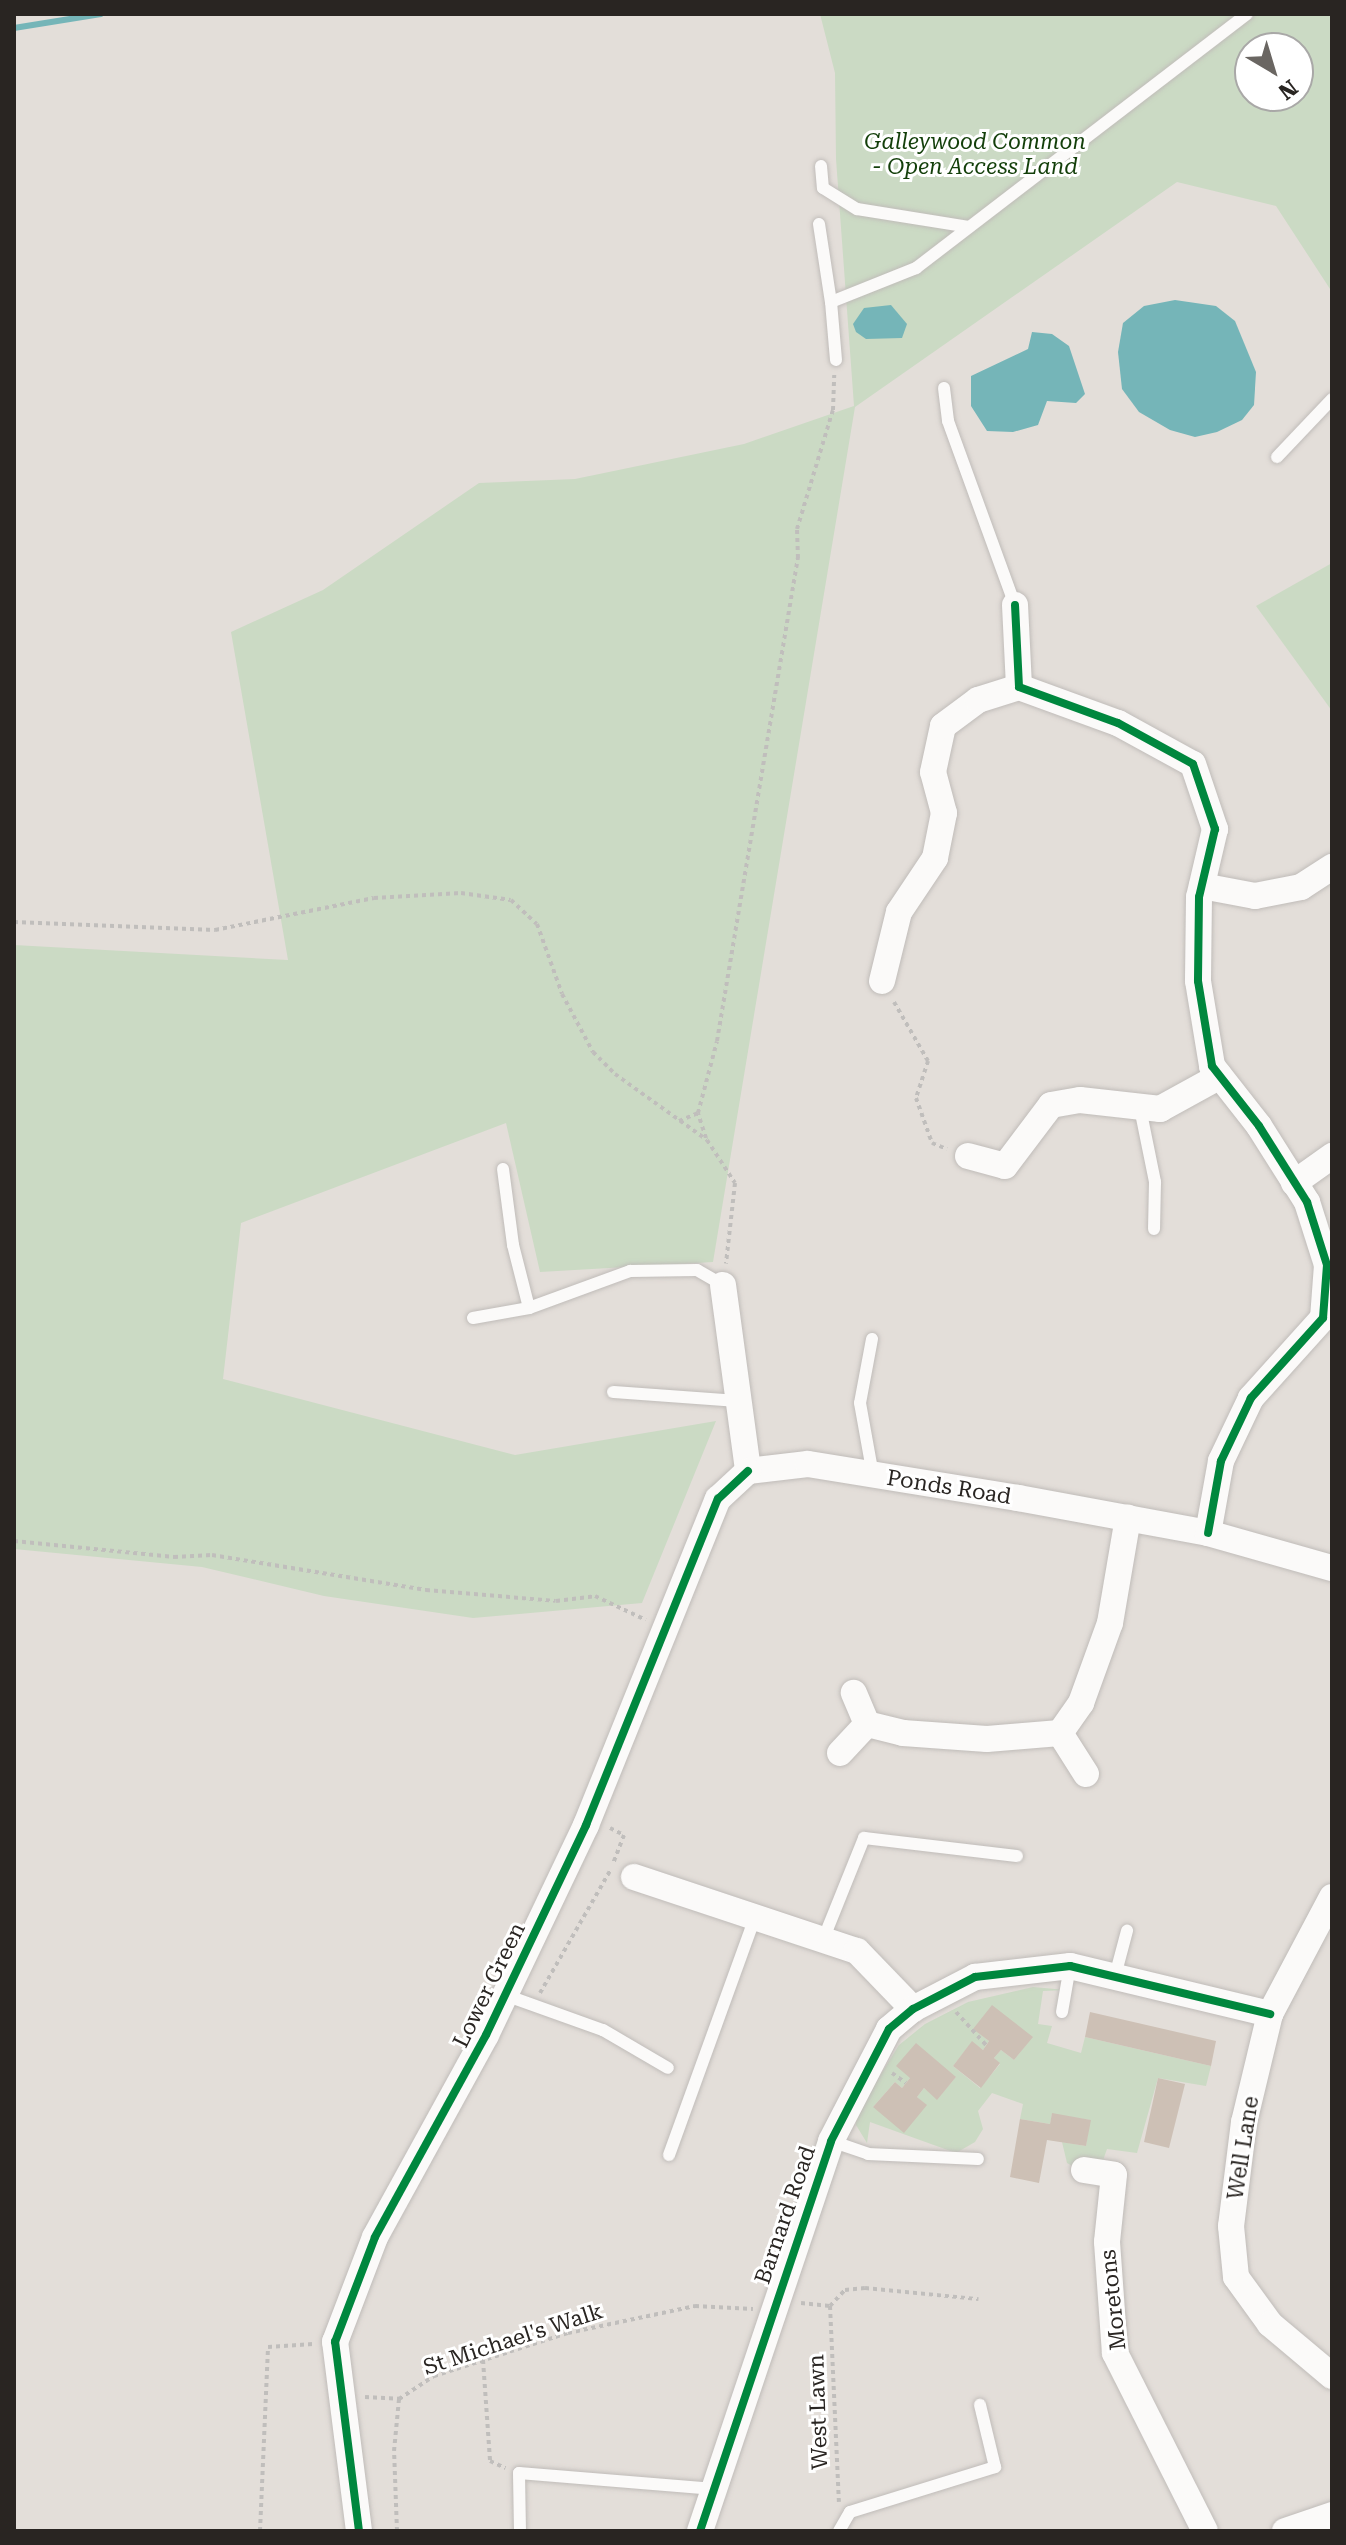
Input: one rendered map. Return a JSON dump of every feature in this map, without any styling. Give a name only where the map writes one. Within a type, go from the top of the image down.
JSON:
[{"type":"street","points":[[1015,605],[1019,687]]},
{"type":"street","points":[[882,981],[899,912],[935,858],[944,813],[933,772],[943,726],[978,700],[1019,687],[1118,723],[1193,764],[1215,829],[1202,886],[1198,981],[1212,1066],[1307,1202],[1327,1265],[1323,1318],[1251,1398],[1221,1461],[1208,1533]]},
{"type":"street","points":[[1202,886],[1255,896],[1301,887],[1332,867]]},
{"type":"street","points":[[968,1156],[1005,1166],[1051,1105],[1080,1100],[1160,1109],[1220,1076]]},
{"type":"street","points":[[1294,1183],[1332,1156]]},
{"type":"street","points":[[723,1285],[742,1401],[748,1471]]},
{"type":"street","name":"Ponds Road","points":[[748,1471],[808,1464],[1208,1533],[1332,1568]]},
{"type":"street","name":"Lower Green","points":[[359,2531],[335,2342],[375,2237],[505,1995],[588,1819],[663,1628],[718,1499],[748,1471]]},
{"type":"street","points":[[1060,1733],[1081,1703],[1110,1623],[1128,1518]]},
{"type":"street","points":[[854,1693],[867,1724]]},
{"type":"street","points":[[867,1724],[903,1733],[987,1739],[1060,1733]]},
{"type":"street","points":[[840,1753],[867,1724]]},
{"type":"street","points":[[1060,1733],[1086,1774]]},
{"type":"street","points":[[623,1872],[857,1951],[913,2009]]},
{"type":"street","name":"Well Lane","points":[[1332,1897],[1270,2014],[1244,2122],[1231,2226],[1236,2277],[1270,2324],[1332,2376]]},
{"type":"street","name":"Barnard Road","points":[[700,2531],[773,2305],[831,2141],[889,2029],[913,2009],[975,1977],[1070,1966],[1270,2014]]},
{"type":"street","name":"Moretons","points":[[1084,2170],[1114,2175],[1107,2242],[1115,2353],[1205,2531]]},
{"type":"street","points":[[1285,2531],[1332,2515]]},
{"type":"lane","points":[[831,302],[916,268],[1247,14]]},
{"type":"lane","points":[[821,166],[823,188],[857,209],[969,227]]},
{"type":"lane","points":[[819,224],[836,360]]},
{"type":"lane","points":[[944,388],[948,421],[1015,605]]},
{"type":"lane","points":[[1277,457],[1332,399]]},
{"type":"lane","points":[[1140,1108],[1155,1182],[1154,1229]]},
{"type":"lane","points":[[503,1169],[513,1245],[529,1308]]},
{"type":"lane","points":[[473,1318],[529,1308],[630,1271],[697,1270],[723,1285]]},
{"type":"lane","points":[[872,1339],[860,1403],[873,1475]]},
{"type":"lane","points":[[613,1392],[742,1401]]},
{"type":"lane","points":[[823,1940],[864,1838],[1017,1856]]},
{"type":"lane","points":[[669,2155],[755,1917]]},
{"type":"lane","points":[[1115,1976],[1127,1931]]},
{"type":"lane","points":[[1062,2012],[1070,1966]]},
{"type":"lane","points":[[505,1995],[603,2030],[668,2068]]},
{"type":"lane","points":[[831,2141],[868,2154],[978,2159]]},
{"type":"lane","points":[[839,2531],[850,2512],[995,2467],[980,2405]]},
{"type":"lane","points":[[520,2531],[519,2473],[714,2489]]},
{"type":"path","points":[[723,1285],[735,1183],[707,1140],[698,1113],[717,1041],[798,558],[797,529],[833,410],[836,360]]},
{"type":"path","points":[[14,922],[215,930],[374,898],[461,893],[511,900],[537,924],[562,994],[593,1052],[707,1140]]},
{"type":"path","points":[[882,981],[928,1061],[916,1098],[932,1143],[968,1156]]},
{"type":"path","points":[[679,1121],[698,1113]]},
{"type":"path","points":[[14,1541],[174,1557],[212,1555],[426,1590],[556,1601],[595,1596],[663,1628]]},
{"type":"path","points":[[534,2005],[623,1872],[624,1835],[588,1819]]},
{"type":"path","points":[[968,2002],[954,2009],[986,2045]]},
{"type":"path","points":[[773,2305],[830,2306],[845,2290],[865,2288],[978,2299]]},
{"type":"path","points":[[260,2531],[268,2347],[335,2342]]},
{"type":"path","points":[[483,2360],[490,2461]]},
{"type":"path","points":[[342,2395],[399,2399],[394,2451],[397,2531]]},
{"type":"green space","name":"Galleywood Common - Open Access Land","points":[[820,14],[1332,14],[1332,292],[1276,206],[1177,182],[855,407],[713,1262],[540,1272],[506,1123],[241,1223],[223,1379],[515,1455],[716,1421],[642,1603],[473,1618],[324,1596],[202,1567],[14,1549],[14,945],[288,960],[231,632],[323,590],[479,483],[575,479],[744,444],[854,406],[836,159],[835,73]]},
{"type":"green space","points":[[1332,563],[1332,711],[1256,606]]},
{"type":"green space","points":[[1033,1987],[1066,1990],[1043,1991],[1038,2024],[1052,2026],[1047,2043],[1081,2053],[1085,2037],[1211,2066],[1206,2086],[1158,2078],[1137,2153],[1107,2149],[1102,2163],[1076,2168],[1067,2163],[1062,2142],[1086,2146],[1090,2120],[1052,2114],[1050,2124],[1020,2119],[1023,2104],[992,2093],[978,2111],[983,2129],[975,2142],[956,2153],[870,2122],[867,2143],[856,2125],[856,2114],[899,2045],[925,2024],[968,2002]],"holes":[[[974,2029],[1032,2037],[1014,2060],[1001,2050],[994,2058],[1000,2064],[980,2088],[953,2066],[972,2042],[983,2050],[989,2041]],[[956,2077],[937,2099],[924,2088],[917,2097],[926,2105],[873,2107],[895,2082],[902,2088],[910,2078]]]},
{"type":"water","points":[[1175,300],[1216,306],[1235,321],[1256,372],[1254,405],[1242,420],[1217,432],[1195,437],[1170,430],[1139,412],[1122,389],[1118,352],[1123,323],[1144,306]]},
{"type":"water","points":[[891,305],[907,324],[902,338],[866,339],[856,332],[853,324],[864,308]]},
{"type":"water","points":[[1032,332],[1052,334],[1069,346],[1085,394],[1076,403],[1047,401],[1038,425],[1013,432],[987,431],[971,406],[971,376],[1028,349]]},
{"type":"building","points":[[992,2005],[1033,2037],[1014,2060],[1001,2050],[994,2058],[1000,2063],[981,2088],[953,2066],[972,2041],[983,2050],[989,2041],[973,2029]]},
{"type":"building","points":[[1090,2012],[1216,2041],[1211,2066],[1085,2037]]},
{"type":"building","points":[[916,2043],[956,2077],[937,2100],[924,2088],[917,2097],[927,2105],[904,2133],[873,2107],[895,2082],[902,2088],[910,2078],[896,2066]]},
{"type":"building","points":[[1158,2078],[1185,2084],[1169,2148],[1144,2142]]},
{"type":"building","points":[[1052,2113],[1091,2120],[1086,2146],[1047,2140],[1039,2183],[1010,2177],[1020,2119],[1050,2124]]},
{"type":"waterway","points":[[14,28],[101,14]]},
{"type":"cycle path","points":[[1015,605],[1019,687],[1118,723],[1193,764],[1215,829],[1199,897],[1198,981],[1212,1066],[1259,1126],[1307,1202],[1327,1265],[1323,1318],[1251,1398],[1221,1461],[1208,1533]]},
{"type":"cycle path","points":[[359,2531],[335,2342],[375,2237],[486,2035],[586,1825],[718,1499],[748,1471]]},
{"type":"cycle path","points":[[700,2531],[831,2141],[889,2029],[913,2009],[975,1977],[1070,1966],[1270,2014]]}]
